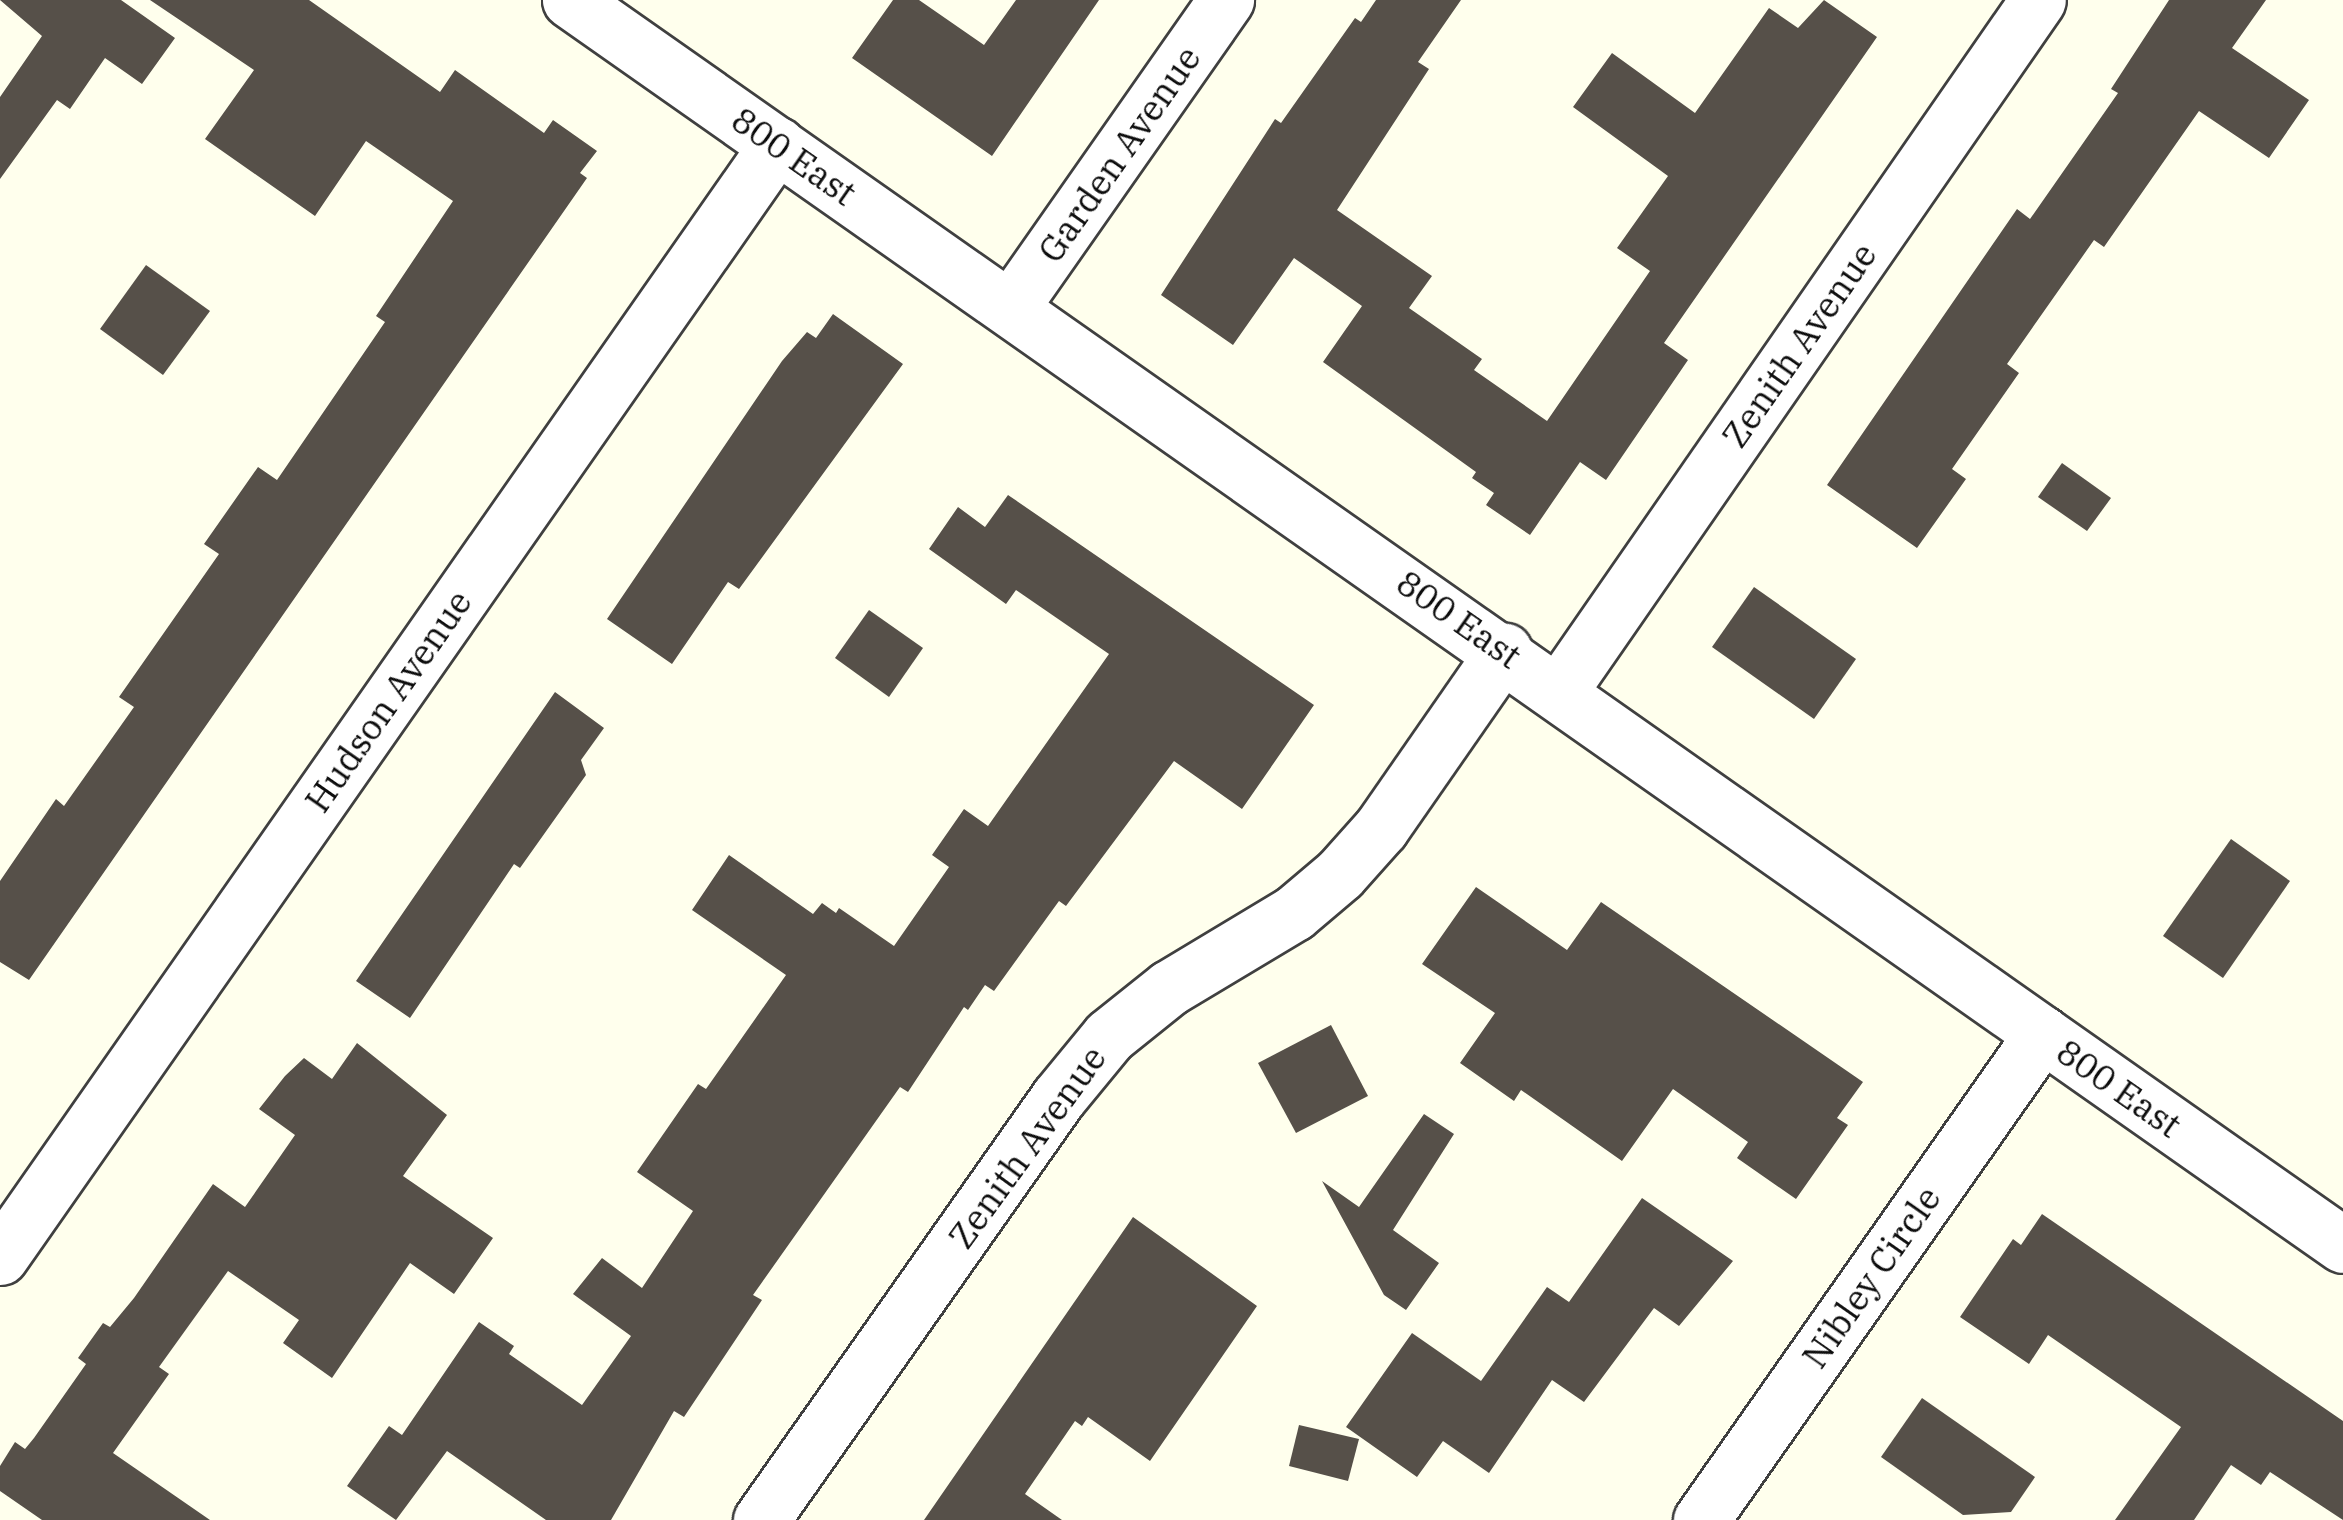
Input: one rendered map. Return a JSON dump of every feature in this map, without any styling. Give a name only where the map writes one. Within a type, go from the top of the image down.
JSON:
[{"type":"street","name":"800 East","points":[[570,0],[1560,690],[2343,1245]]},
{"type":"street","name":"Garden Avenue","points":[[1011,307],[1226,0]]},
{"type":"street","name":"Zenith Avenue","points":[[1560,690],[2038,0]]},
{"type":"street","name":"Hudson Avenue","points":[[0,1257],[777,145]]},
{"type":"street","name":"Zenith Avenue","points":[[761,1520],[1058,1098],[1109,1036],[1169,988],[1294,912],[1340,874],[1381,828],[1504,651]]},
{"type":"street","name":"Nibley Circle","points":[[1701,1520],[2042,1034]]},
{"type":"building","points":[[0,0],[121,0],[175,38],[142,84],[105,58],[70,109],[57,100],[0,179],[0,97],[42,36]]},
{"type":"building","points":[[150,0],[309,0],[440,92],[455,70],[544,133],[553,120],[597,151],[580,173],[587,178],[29,980],[0,962],[0,881],[56,799],[64,806],[134,707],[119,697],[219,554],[204,544],[258,467],[277,480],[385,322],[376,316],[453,201],[366,141],[315,216],[205,139],[254,70]]},
{"type":"building","points":[[893,0],[919,0],[984,45],[1016,0],[1099,0],[992,156],[852,58]]},
{"type":"building","points":[[1376,0],[1461,0],[1418,62],[1429,69],[1337,210],[1432,276],[1409,308],[1482,359],[1474,370],[1547,421],[1650,271],[1617,248],[1668,176],[1573,107],[1612,53],[1695,113],[1769,8],[1798,28],[1824,0],[1877,37],[1664,343],[1688,360],[1606,480],[1580,462],[1530,535],[1486,505],[1494,493],[1472,478],[1476,472],[1323,362],[1362,306],[1294,258],[1233,345],[1161,295],[1275,119],[1281,123],[1355,18],[1361,22]]},
{"type":"building","points":[[2169,0],[2266,0],[2232,48],[2309,100],[2269,158],[2199,111],[2104,247],[2094,240],[2007,364],[2019,373],[1952,469],[1966,479],[1917,548],[1827,485],[2017,209],[2030,219],[2118,93],[2111,89]]},
{"type":"building","points":[[146,265],[210,311],[163,375],[100,329]]},
{"type":"building","points":[[833,314],[903,364],[739,589],[728,582],[672,664],[607,619],[782,361],[807,332],[816,338]]},
{"type":"building","points":[[2062,463],[2111,498],[2087,531],[2038,497]]},
{"type":"building","points":[[1008,495],[1314,705],[1242,809],[1174,761],[1066,906],[1059,901],[994,991],[985,985],[968,1010],[964,1007],[908,1092],[900,1087],[753,1295],[762,1300],[684,1417],[674,1411],[611,1520],[546,1520],[447,1451],[396,1520],[347,1486],[389,1426],[402,1435],[479,1322],[514,1346],[509,1354],[582,1405],[631,1336],[573,1294],[602,1258],[642,1288],[693,1211],[637,1172],[698,1084],[706,1089],[786,975],[692,910],[729,855],[813,914],[822,903],[836,913],[839,908],[894,946],[949,867],[932,855],[964,809],[988,826],[1109,654],[1016,590],[1006,604],[929,549],[958,507],[985,527]]},
{"type":"building","points":[[1754,587],[1856,659],[1814,719],[1712,647]]},
{"type":"building","points":[[869,610],[923,648],[889,697],[835,658]]},
{"type":"building","points":[[555,692],[604,728],[581,760],[586,775],[520,868],[514,864],[410,1018],[356,981]]},
{"type":"building","points":[[2231,839],[2290,881],[2223,978],[2163,936]]},
{"type":"building","points":[[1476,887],[1567,950],[1601,902],[1863,1082],[1837,1118],[1848,1125],[1796,1199],[1737,1158],[1748,1142],[1673,1089],[1622,1161],[1521,1090],[1514,1101],[1460,1063],[1495,1013],[1422,964]]},
{"type":"building","points":[[1331,1025],[1368,1096],[1296,1133],[1258,1063]]},
{"type":"building","points":[[357,1043],[447,1115],[403,1176],[493,1238],[454,1294],[410,1263],[332,1378],[283,1343],[299,1320],[228,1271],[159,1367],[169,1374],[113,1453],[210,1520],[42,1520],[0,1491],[0,1466],[15,1442],[25,1449],[34,1438],[86,1364],[78,1358],[103,1323],[110,1327],[134,1298],[213,1184],[245,1207],[295,1135],[259,1109],[285,1076],[304,1058],[332,1079]]},
{"type":"building","points":[[1424,1114],[1454,1134],[1393,1230],[1439,1263],[1406,1310],[1384,1295],[1322,1181],[1359,1207]]},
{"type":"building","points":[[1642,1198],[1733,1261],[1679,1326],[1654,1308],[1584,1402],[1552,1380],[1489,1473],[1443,1441],[1417,1477],[1346,1427],[1412,1333],[1481,1381],[1547,1287],[1569,1302]]},
{"type":"building","points":[[2042,1214],[2343,1421],[2343,1520],[2270,1472],[2261,1485],[2231,1465],[2194,1520],[2115,1520],[2181,1427],[2048,1335],[2029,1364],[1960,1317],[2013,1239],[2021,1245]]},
{"type":"building","points":[[1133,1217],[1257,1306],[1150,1461],[1088,1417],[1082,1426],[1075,1421],[1025,1494],[1062,1520],[924,1520]]},
{"type":"building","points":[[1922,1398],[2035,1477],[2011,1512],[1963,1515],[1881,1457]]},
{"type":"building","points":[[1299,1425],[1359,1439],[1348,1481],[1289,1466]]}]
